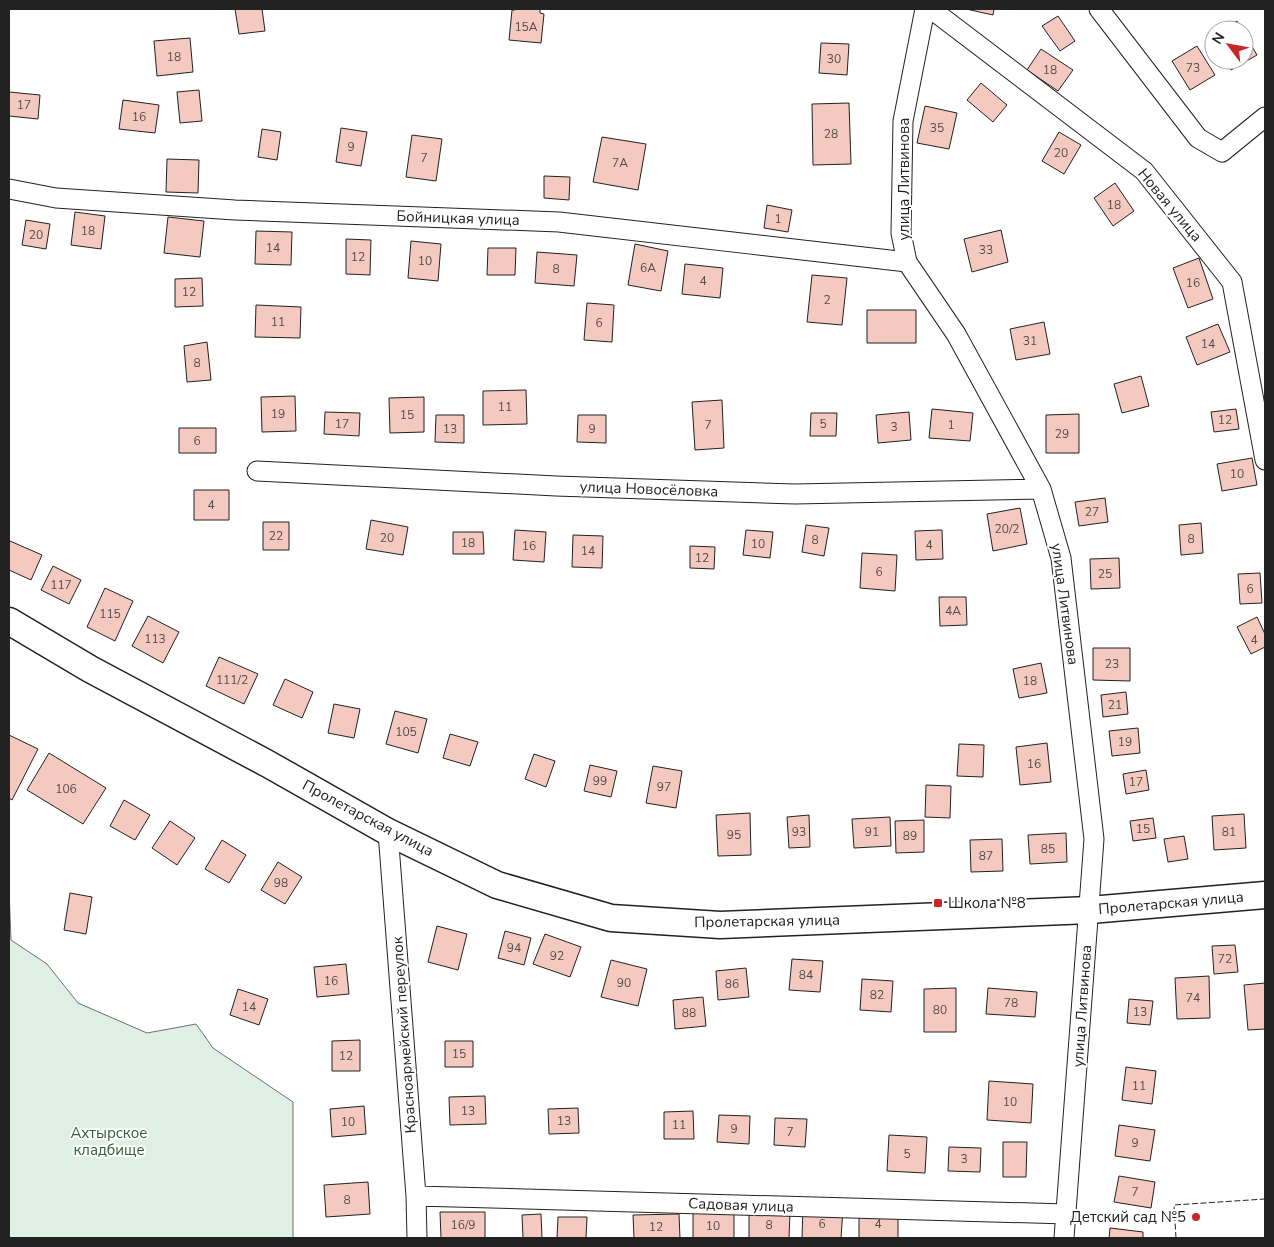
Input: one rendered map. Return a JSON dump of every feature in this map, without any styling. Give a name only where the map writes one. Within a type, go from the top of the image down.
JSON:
[{"type":"main road","name":"Пролетарская улица","points":[[9,621],[90,669],[268,764],[388,832],[497,885],[611,918],[720,925],[1090,910],[1265,896]]},
{"type":"street","name":"улица Литвинова","points":[[925,9],[902,121],[901,233],[907,262],[956,334],[1041,489],[1061,558],[1094,839],[1064,1238]]},
{"type":"street","name":"Новая улица","points":[[931,9],[1144,170],[1232,282],[1265,460]]},
{"type":"street","points":[[1099,9],[1198,138],[1222,152],[1265,117]]},
{"type":"street","name":"Бойницкая улица","points":[[9,189],[56,198],[235,210],[559,222],[907,262]]},
{"type":"street","name":"улица Новосёловка","points":[[258,471],[556,486],[795,494],[1041,489]]},
{"type":"street","name":"Красноармейский переулок","points":[[388,832],[416,1196],[417,1238]]},
{"type":"street","name":"Садовая улица","points":[[416,1196],[1066,1214]]},
{"type":"green space","name":"Ахтырское кладбище","points":[[9,889],[11,940],[47,964],[78,1003],[147,1033],[196,1024],[213,1048],[293,1102],[293,1238],[9,1238]]},
{"type":"building","points":[[235,9],[262,9],[265,31],[239,34]]},
{"type":"building","points":[[540,9],[540,13],[544,14],[541,43],[509,40],[512,10]]},
{"type":"building","points":[[966,9],[994,9],[993,15]]},
{"type":"building","points":[[1058,16],[1075,41],[1060,51],[1042,26]]},
{"type":"building","points":[[190,38],[193,72],[157,76],[154,41]]},
{"type":"building","points":[[821,43],[849,44],[847,75],[819,73]]},
{"type":"building","points":[[1197,46],[1204,57],[1204,70],[1212,70],[1215,75],[1190,90],[1172,61]]},
{"type":"building","points":[[1041,49],[1073,70],[1058,91],[1027,70]]},
{"type":"building","points":[[981,83],[1007,105],[993,122],[967,100]]},
{"type":"building","points":[[199,90],[202,121],[180,123],[177,92]]},
{"type":"building","points":[[9,92],[40,95],[38,119],[9,116]]},
{"type":"building","points":[[123,100],[159,105],[155,133],[119,129]]},
{"type":"building","points":[[849,103],[851,164],[813,165],[812,104]]},
{"type":"building","points":[[925,106],[957,113],[949,149],[917,143]]},
{"type":"building","points":[[341,128],[367,132],[361,166],[336,162]]},
{"type":"building","points":[[262,129],[281,132],[277,160],[258,157]]},
{"type":"building","points":[[1059,132],[1081,145],[1064,174],[1042,161]]},
{"type":"building","points":[[412,135],[442,139],[436,181],[406,177]]},
{"type":"building","points":[[602,137],[646,144],[638,190],[593,182]]},
{"type":"building","points":[[167,159],[199,160],[198,193],[166,192]]},
{"type":"building","points":[[544,176],[570,177],[569,200],[544,198]]},
{"type":"building","points":[[1115,183],[1134,211],[1113,226],[1094,198]]},
{"type":"building","points":[[767,205],[792,210],[788,232],[764,228]]},
{"type":"building","points":[[75,212],[105,216],[101,249],[71,245]]},
{"type":"building","points":[[168,217],[204,221],[200,257],[164,253]]},
{"type":"building","points":[[26,220],[50,224],[46,249],[22,245]]},
{"type":"building","points":[[1001,230],[1008,262],[972,272],[964,239]]},
{"type":"building","points":[[256,231],[292,232],[291,265],[255,264]]},
{"type":"building","points":[[346,239],[371,240],[370,275],[346,274]]},
{"type":"building","points":[[411,241],[441,244],[438,281],[408,278]]},
{"type":"building","points":[[635,244],[668,251],[661,291],[628,285]]},
{"type":"building","points":[[488,248],[516,248],[515,275],[487,275]]},
{"type":"building","points":[[537,252],[577,255],[574,286],[535,283]]},
{"type":"building","points":[[1199,258],[1213,299],[1188,308],[1173,268]]},
{"type":"building","points":[[685,264],[723,268],[720,298],[682,294]]},
{"type":"building","points":[[812,275],[847,278],[842,325],[807,322]]},
{"type":"building","points":[[202,278],[203,306],[175,307],[175,279]]},
{"type":"building","points":[[587,303],[614,305],[612,342],[584,340]]},
{"type":"building","points":[[256,305],[301,307],[300,338],[255,337]]},
{"type":"building","points":[[867,310],[916,310],[916,343],[867,343]]},
{"type":"building","points":[[1044,322],[1050,354],[1016,360],[1010,329]]},
{"type":"building","points":[[1218,324],[1230,352],[1197,365],[1186,337]]},
{"type":"building","points":[[207,342],[211,380],[187,382],[184,346]]},
{"type":"building","points":[[1141,376],[1149,406],[1122,413],[1114,384]]},
{"type":"building","points":[[526,390],[527,424],[483,425],[483,391]]},
{"type":"building","points":[[295,396],[296,431],[262,432],[261,397]]},
{"type":"building","points":[[424,397],[424,432],[390,433],[389,398]]},
{"type":"building","points":[[722,400],[724,448],[695,450],[692,402]]},
{"type":"building","points":[[932,409],[973,413],[970,441],[929,438]]},
{"type":"building","points":[[1236,409],[1239,429],[1214,432],[1211,412]]},
{"type":"building","points":[[325,412],[360,413],[359,436],[324,434]]},
{"type":"building","points":[[909,412],[911,440],[878,443],[876,415]]},
{"type":"building","points":[[811,413],[837,413],[836,436],[810,436]]},
{"type":"building","points":[[1079,414],[1079,453],[1046,453],[1046,415]]},
{"type":"building","points":[[436,415],[464,415],[464,443],[435,442]]},
{"type":"building","points":[[578,415],[606,415],[606,443],[577,442]]},
{"type":"building","points":[[179,428],[216,428],[216,453],[179,453]]},
{"type":"building","points":[[1252,458],[1257,485],[1222,491],[1217,464]]},
{"type":"building","points":[[194,490],[229,490],[229,520],[194,520]]},
{"type":"building","points":[[1105,498],[1108,522],[1079,526],[1075,502]]},
{"type":"building","points":[[1020,508],[1027,544],[993,551],[987,514]]},
{"type":"building","points":[[371,520],[408,527],[403,555],[366,549]]},
{"type":"building","points":[[263,522],[289,522],[289,550],[263,550]]},
{"type":"building","points":[[1201,523],[1203,553],[1181,555],[1179,525]]},
{"type":"building","points":[[806,525],[829,528],[824,556],[802,552]]},
{"type":"building","points":[[515,530],[546,532],[544,562],[513,560]]},
{"type":"building","points":[[746,530],[773,532],[770,558],[743,555]]},
{"type":"building","points":[[942,530],[943,559],[916,560],[915,531]]},
{"type":"building","points":[[453,532],[483,532],[484,554],[453,554]]},
{"type":"building","points":[[573,535],[603,536],[602,568],[572,567]]},
{"type":"building","points":[[10,541],[42,555],[31,580],[9,570]]},
{"type":"building","points":[[690,546],[715,547],[714,569],[690,568]]},
{"type":"building","points":[[862,553],[897,555],[895,591],[860,588]]},
{"type":"building","points":[[1119,558],[1120,588],[1091,589],[1090,559]]},
{"type":"building","points":[[53,566],[81,580],[69,604],[41,590]]},
{"type":"building","points":[[1260,573],[1262,603],[1240,604],[1238,574]]},
{"type":"building","points":[[105,588],[133,601],[115,641],[87,627]]},
{"type":"building","points":[[939,597],[966,597],[967,625],[940,626]]},
{"type":"building","points":[[148,616],[179,632],[163,663],[132,646]]},
{"type":"building","points":[[1257,617],[1265,634],[1265,647],[1251,654],[1237,627]]},
{"type":"building","points":[[1093,648],[1130,648],[1130,681],[1093,680]]},
{"type":"building","points":[[219,657],[258,674],[244,704],[206,686]]},
{"type":"building","points":[[1041,663],[1047,693],[1019,698],[1013,669]]},
{"type":"building","points":[[285,679],[313,692],[302,718],[273,705]]},
{"type":"building","points":[[1126,692],[1128,714],[1103,717],[1101,695]]},
{"type":"building","points":[[334,704],[360,709],[354,738],[328,733]]},
{"type":"building","points":[[395,711],[427,719],[418,753],[386,744]]},
{"type":"building","points":[[1138,728],[1140,753],[1112,756],[1109,731]]},
{"type":"building","points":[[450,734],[478,742],[470,766],[443,758]]},
{"type":"building","points":[[9,735],[38,749],[12,800],[9,798]]},
{"type":"building","points":[[1047,743],[1051,782],[1020,785],[1016,747]]},
{"type":"building","points":[[959,744],[984,745],[983,777],[957,776]]},
{"type":"building","points":[[49,753],[106,788],[83,824],[27,790]]},
{"type":"building","points":[[534,754],[555,761],[546,787],[525,779]]},
{"type":"building","points":[[590,765],[617,771],[611,797],[584,791]]},
{"type":"building","points":[[653,766],[682,771],[676,808],[646,803]]},
{"type":"building","points":[[1146,770],[1149,790],[1126,794],[1123,774]]},
{"type":"building","points":[[926,785],[951,786],[950,818],[925,817]]},
{"type":"building","points":[[124,800],[150,815],[135,840],[110,826]]},
{"type":"building","points":[[750,813],[751,855],[718,856],[716,815]]},
{"type":"building","points":[[1244,814],[1246,848],[1214,850],[1212,816]]},
{"type":"building","points":[[809,815],[810,847],[789,848],[787,817]]},
{"type":"building","points":[[890,817],[891,846],[854,848],[852,819]]},
{"type":"building","points":[[1153,818],[1156,838],[1133,841],[1130,821]]},
{"type":"building","points":[[924,820],[924,852],[896,853],[895,821]]},
{"type":"building","points":[[170,821],[195,838],[177,865],[152,848]]},
{"type":"building","points":[[1066,833],[1067,862],[1030,864],[1028,835]]},
{"type":"building","points":[[1184,836],[1188,859],[1168,862],[1164,839]]},
{"type":"building","points":[[1002,839],[1003,871],[971,872],[970,840]]},
{"type":"building","points":[[222,840],[246,855],[229,883],[205,869]]},
{"type":"building","points":[[278,862],[302,877],[285,904],[261,890]]},
{"type":"building","points":[[70,893],[92,897],[86,934],[64,930]]},
{"type":"building","points":[[437,926],[467,934],[458,970],[428,962]]},
{"type":"building","points":[[505,931],[531,938],[524,965],[498,958]]},
{"type":"building","points":[[545,934],[581,947],[570,977],[533,964]]},
{"type":"building","points":[[1235,945],[1238,972],[1214,974],[1212,946]]},
{"type":"building","points":[[792,959],[823,961],[820,992],[789,990]]},
{"type":"building","points":[[611,960],[647,969],[638,1006],[601,997]]},
{"type":"building","points":[[346,964],[349,994],[317,997],[314,967]]},
{"type":"building","points":[[746,968],[749,997],[718,1000],[716,971]]},
{"type":"building","points":[[1209,976],[1210,1018],[1177,1019],[1175,978]]},
{"type":"building","points":[[862,979],[893,981],[891,1012],[860,1010]]},
{"type":"building","points":[[1265,983],[1265,1029],[1248,1030],[1244,985]]},
{"type":"building","points":[[956,988],[956,1032],[924,1032],[924,989]]},
{"type":"building","points":[[988,988],[1037,992],[1035,1017],[986,1014]]},
{"type":"building","points":[[238,989],[268,999],[259,1025],[230,1015]]},
{"type":"building","points":[[703,997],[706,1026],[675,1029],[673,1000]]},
{"type":"building","points":[[1129,999],[1153,1001],[1150,1025],[1127,1023]]},
{"type":"building","points":[[360,1040],[360,1071],[332,1071],[332,1041]]},
{"type":"building","points":[[445,1041],[473,1041],[473,1067],[445,1067]]},
{"type":"building","points":[[1126,1067],[1156,1071],[1152,1104],[1122,1100]]},
{"type":"building","points":[[989,1081],[1033,1084],[1031,1123],[987,1120]]},
{"type":"building","points":[[485,1096],[486,1124],[450,1125],[449,1097]]},
{"type":"building","points":[[364,1106],[366,1134],[332,1137],[330,1109]]},
{"type":"building","points":[[578,1108],[579,1133],[549,1134],[548,1109]]},
{"type":"building","points":[[693,1111],[694,1139],[664,1139],[664,1112]]},
{"type":"building","points":[[719,1115],[750,1116],[749,1144],[717,1142]]},
{"type":"building","points":[[775,1118],[807,1119],[805,1147],[774,1145]]},
{"type":"building","points":[[1119,1125],[1155,1130],[1150,1161],[1115,1156]]},
{"type":"building","points":[[889,1135],[927,1137],[925,1173],[887,1171]]},
{"type":"building","points":[[1003,1142],[1027,1142],[1026,1177],[1003,1177]]},
{"type":"building","points":[[949,1147],[981,1148],[980,1172],[948,1171]]},
{"type":"building","points":[[1119,1176],[1155,1182],[1151,1208],[1114,1202]]},
{"type":"building","points":[[368,1182],[370,1214],[326,1217],[324,1185]]},
{"type":"building","points":[[803,1207],[843,1209],[841,1238],[802,1238]]},
{"type":"building","points":[[898,1208],[898,1238],[859,1238],[859,1209]]},
{"type":"building","points":[[440,1212],[485,1212],[485,1238],[441,1238]]},
{"type":"building","points":[[749,1212],[790,1212],[789,1238],[749,1238]]},
{"type":"building","points":[[693,1213],[734,1213],[734,1238],[693,1238]]},
{"type":"building","points":[[541,1214],[542,1238],[523,1238],[522,1215]]},
{"type":"building","points":[[679,1214],[680,1238],[634,1238],[633,1215]]},
{"type":"building","points":[[558,1217],[587,1217],[586,1238],[557,1238]]},
{"type":"building","points":[[1110,1228],[1143,1232],[1143,1238],[1109,1238]]},
{"type":"fence","points":[[1176,1238],[1174,1205],[1265,1199]]},
{"type":"place","name":"Школа №8","points":[[938,903]]},
{"type":"place","name":"Детский сад №5","points":[[1196,1217]]}]
